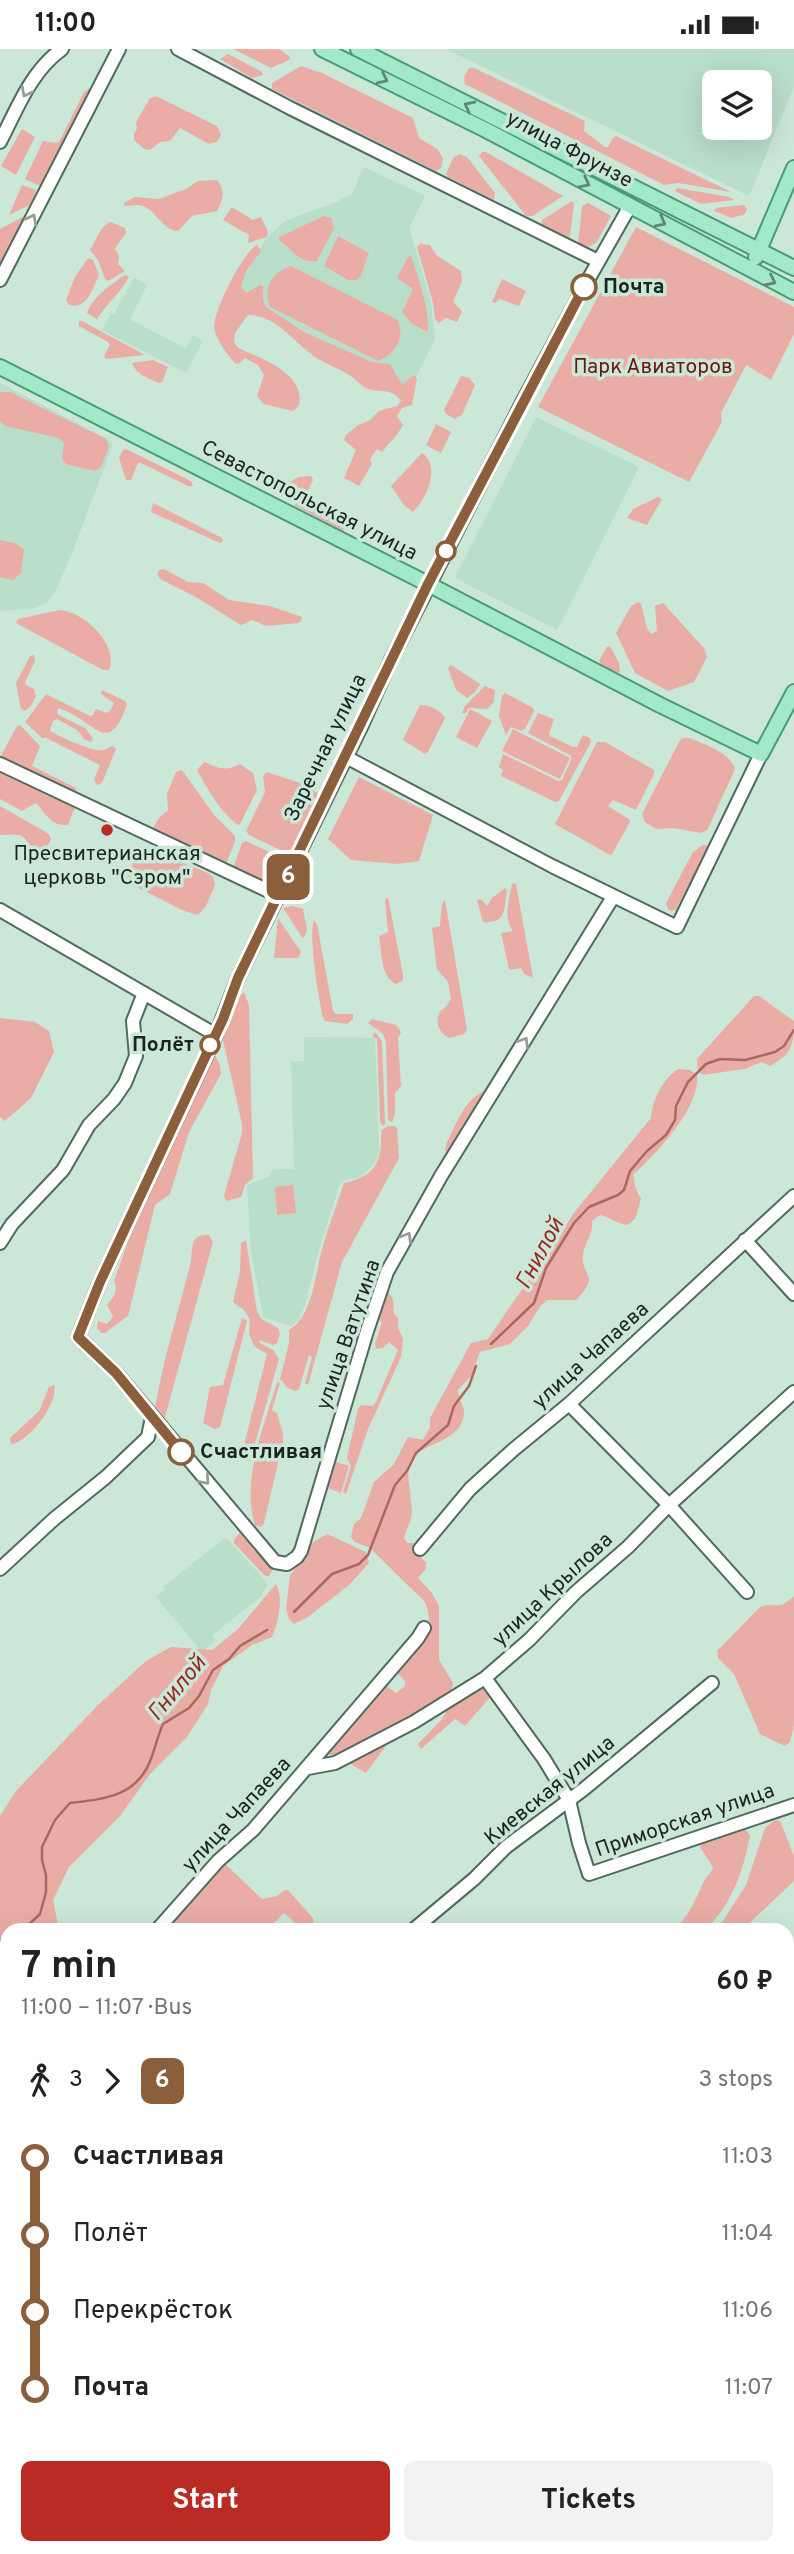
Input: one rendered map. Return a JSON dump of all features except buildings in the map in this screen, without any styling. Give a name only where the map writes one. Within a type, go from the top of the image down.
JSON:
[{"type":"main road","name":"улица Фрунзе","points":[[322,49],[486,130],[794,292]]},
{"type":"main road","name":"улица Фрунзе","points":[[358,49],[794,268]]},
{"type":"main road","points":[[749,270],[794,169]]},
{"type":"main road","name":"Заречная улица","points":[[630,206],[639,191]]},
{"type":"main road","name":"Севастопольская улица","points":[[0,367],[660,705],[761,754]]},
{"type":"main road","points":[[761,754],[794,692]]},
{"type":"street","points":[[0,142],[32,81],[53,55],[62,49]]},
{"type":"street","points":[[0,280],[119,49]]},
{"type":"street","points":[[178,49],[290,108],[598,261]]},
{"type":"street","name":"Заречная улица","points":[[78,1337],[100,1282],[215,1035],[238,978],[428,584],[598,261],[630,206]]},
{"type":"street","points":[[346,757],[613,897],[677,927],[761,754]]},
{"type":"street","points":[[0,764],[279,897]]},
{"type":"street","name":"улица Ватутина","points":[[78,1337],[116,1373],[275,1562],[283,1565],[297,1557],[303,1546],[387,1272],[441,1177],[613,897]]},
{"type":"street","points":[[0,910],[215,1035]]},
{"type":"street","points":[[0,1243],[12,1224],[63,1170],[89,1125],[125,1083],[135,1056],[134,1021],[144,993]]},
{"type":"street","name":"улица Чапаева","points":[[420,1549],[471,1489],[513,1450],[569,1405],[794,1196]]},
{"type":"street","points":[[745,1240],[794,1294]]},
{"type":"street","name":"улица Крылова","points":[[308,1768],[335,1763],[414,1722],[485,1678],[794,1392]]},
{"type":"street","points":[[569,1405],[669,1505],[747,1592]]},
{"type":"street","points":[[0,1569],[148,1437],[152,1417]]},
{"type":"street","name":"улица Чапаева","points":[[163,1923],[218,1861],[253,1830],[308,1768],[424,1628]]},
{"type":"street","points":[[485,1678],[544,1759],[569,1800]]},
{"type":"street","name":"Киевская улица","points":[[421,1923],[474,1879],[506,1847],[569,1800],[712,1683]]},
{"type":"street","name":"Приморская улица","points":[[569,1800],[589,1874],[794,1805]]},
{"type":"shaded area","points":[[446,49],[794,49],[794,87],[749,196]]},
{"type":"shaded area","points":[[364,167],[425,196],[409,228],[431,302],[435,339],[409,390],[232,301],[270,235],[285,221],[352,194]]},
{"type":"shaded area","points":[[134,277],[147,285],[130,319],[186,349],[193,335],[203,341],[186,373],[102,330]]},
{"type":"shaded area","points":[[0,383],[108,439],[113,445],[55,593],[46,603],[36,608],[0,613]]},
{"type":"shaded area","points":[[536,417],[639,467],[557,630],[455,578]]},
{"type":"shaded area","points":[[304,1037],[375,1038],[379,1151],[376,1161],[361,1177],[341,1181],[304,1308],[299,1320],[291,1326],[263,1317],[251,1250],[247,1185],[268,1177],[274,1169],[294,1169],[291,1061],[304,1061]]},
{"type":"shaded area","points":[[226,1537],[268,1584],[260,1597],[213,1635],[215,1641],[202,1652],[156,1597],[165,1590],[163,1587]]},
{"type":"green space","points":[[233,49],[279,49],[290,57],[271,68]]},
{"type":"green space","points":[[228,54],[263,75],[252,78],[220,59]]},
{"type":"green space","points":[[301,66],[322,73],[413,118],[419,138],[437,149],[443,158],[441,168],[436,171],[272,89],[272,83]]},
{"type":"green space","points":[[469,68],[585,121],[584,131],[605,147],[608,147],[616,136],[731,192],[678,183],[664,185],[465,84],[464,77]]},
{"type":"green space","points":[[90,88],[93,90],[43,187],[25,179],[43,141],[57,143],[60,140],[84,92]]},
{"type":"green space","points":[[156,96],[217,126],[221,135],[217,142],[209,144],[180,128],[170,141],[160,142],[150,150],[144,149],[134,140],[136,122],[150,98]]},
{"type":"green space","points":[[22,129],[35,137],[16,175],[1,166]]},
{"type":"green space","points":[[482,152],[563,196],[532,216],[526,216],[479,156]]},
{"type":"green space","points":[[460,154],[467,157],[495,193],[494,200],[448,177],[446,174],[453,158]]},
{"type":"green space","points":[[217,180],[223,195],[217,211],[192,216],[178,231],[167,227],[143,206],[125,206],[124,203],[135,197],[159,199],[186,189],[198,181]]},
{"type":"green space","points":[[22,185],[36,190],[32,204],[9,215]]},
{"type":"green space","points":[[678,188],[734,200],[701,204],[677,192],[675,190]]},
{"type":"green space","points":[[572,201],[574,204],[570,236],[542,225],[542,220]]},
{"type":"green space","points":[[588,203],[611,216],[596,243],[586,248],[578,244],[582,206]]},
{"type":"green space","points":[[744,205],[747,209],[745,214],[732,218],[714,211],[716,208]]},
{"type":"green space","points":[[232,207],[253,220],[261,217],[268,232],[267,237],[248,243],[249,235],[223,220]]},
{"type":"green space","points":[[324,216],[331,218],[334,228],[317,261],[300,258],[279,240],[279,237]]},
{"type":"green space","points":[[23,217],[25,219],[0,265],[0,229]]},
{"type":"green space","points":[[110,222],[125,228],[126,233],[115,248],[119,256],[118,264],[125,271],[108,281],[90,250],[102,228]]},
{"type":"green space","name":"Парк Авиаторов","points":[[636,227],[794,307],[794,334],[771,380],[746,365],[721,413],[722,422],[689,482],[538,407]]},
{"type":"green space","points":[[338,236],[369,253],[360,277],[356,280],[348,280],[324,266]]},
{"type":"green space","points":[[420,244],[430,245],[436,255],[461,271],[462,281],[453,302],[462,311],[457,322],[446,318],[439,323],[435,319],[417,247]]},
{"type":"green space","points":[[257,245],[261,251],[247,270],[241,286],[246,293],[263,286],[266,307],[304,332],[372,362],[390,364],[402,385],[414,375],[417,378],[412,405],[402,408],[397,416],[403,425],[382,452],[377,449],[359,486],[344,478],[356,450],[344,440],[346,435],[358,425],[369,421],[379,411],[397,406],[401,401],[398,397],[388,392],[366,388],[346,373],[312,355],[278,326],[259,316],[248,315],[235,333],[234,342],[238,348],[283,371],[296,385],[300,396],[298,406],[292,411],[264,404],[257,396],[264,375],[258,365],[245,358],[236,364],[217,336],[215,319],[224,295],[244,258]]},
{"type":"green space","points":[[411,256],[426,306],[427,332],[411,323],[402,312],[413,289],[397,278]]},
{"type":"green space","points":[[88,258],[93,260],[99,275],[85,301],[75,306],[69,305],[66,300],[75,277]]},
{"type":"green space","points":[[291,266],[398,320],[400,333],[394,350],[378,361],[270,307],[267,293],[270,282],[279,272]]},
{"type":"green space","points":[[125,275],[129,277],[97,319],[87,313],[89,307],[108,287]]},
{"type":"green space","points":[[502,279],[526,291],[519,306],[500,299],[492,302]]},
{"type":"green space","points":[[79,321],[145,355],[106,359],[104,356],[110,345],[108,342],[79,326]]},
{"type":"green space","points":[[153,360],[168,367],[162,382],[159,383],[140,373],[132,363]]},
{"type":"green space","points":[[461,376],[469,378],[475,385],[462,415],[455,419],[444,410]]},
{"type":"green space","points":[[0,392],[10,392],[106,439],[109,447],[101,467],[95,471],[66,464],[62,459],[64,443],[59,438],[5,426],[0,421]]},
{"type":"green space","points":[[436,424],[451,432],[441,453],[426,445]]},
{"type":"green space","points":[[126,449],[191,481],[193,486],[141,463],[138,463],[131,480],[126,480],[119,458]]},
{"type":"green space","points":[[422,453],[431,466],[430,483],[413,512],[403,504],[391,486]]},
{"type":"green space","points":[[311,476],[313,480],[306,495],[322,504],[319,509],[278,488],[299,477]]},
{"type":"green space","points":[[658,497],[662,499],[647,525],[627,518],[633,509]]},
{"type":"green space","points":[[153,503],[222,538],[223,541],[220,543],[151,512]]},
{"type":"green space","points":[[297,503],[318,514],[327,512],[345,521],[347,527],[343,531],[294,505]]},
{"type":"green space","points":[[0,540],[17,544],[24,550],[21,573],[13,580],[0,577]]},
{"type":"green space","points":[[164,569],[188,582],[203,583],[229,600],[270,606],[302,617],[301,621],[266,626],[252,620],[241,625],[160,579],[157,574]]},
{"type":"green space","points":[[638,602],[651,634],[657,631],[655,606],[663,603],[704,648],[707,657],[694,682],[668,691],[635,673],[616,633],[631,606]]},
{"type":"green space","points":[[60,610],[79,617],[97,631],[109,650],[109,670],[103,670],[16,623],[18,619]]},
{"type":"green space","points":[[610,646],[619,663],[620,672],[616,674],[602,666],[599,661]]},
{"type":"green space","points":[[34,655],[35,661],[25,682],[34,689],[36,696],[25,711],[21,709],[16,683],[30,656]]},
{"type":"green space","points":[[451,665],[480,684],[467,698],[456,690],[448,668]]},
{"type":"green space","points":[[485,686],[495,690],[494,702],[487,709],[469,708],[466,713],[462,713],[465,706]]},
{"type":"green space","points":[[102,690],[127,704],[113,730],[107,733],[99,731],[58,708],[57,714],[85,728],[93,738],[91,742],[85,740],[77,730],[57,719],[53,721],[50,731],[92,749],[104,750],[113,746],[116,749],[102,783],[97,785],[94,780],[100,765],[42,738],[25,722],[46,694],[90,716],[96,709],[107,713],[114,703],[101,694]]},
{"type":"green space","points":[[505,693],[534,711],[525,729],[522,731],[511,727],[506,735],[499,716],[502,696]]},
{"type":"green space","points":[[420,705],[434,709],[445,718],[425,754],[403,740]]},
{"type":"green space","points":[[470,709],[492,721],[477,748],[456,737]]},
{"type":"green space","points":[[538,713],[554,719],[550,736],[573,747],[577,747],[583,735],[590,738],[591,742],[559,801],[555,802],[501,776],[503,770],[499,767],[503,754],[558,781],[562,780],[572,758],[528,733]]},
{"type":"green space","points":[[20,725],[40,746],[32,766],[76,788],[77,794],[2,760],[1,756]]},
{"type":"green space","points":[[513,729],[570,758],[560,779],[502,751]]},
{"type":"green space","points":[[690,738],[716,750],[728,758],[735,769],[707,830],[701,833],[673,828],[656,829],[645,822],[642,814],[680,740]]},
{"type":"green space","points":[[597,742],[605,742],[654,770],[636,810],[613,800],[608,806],[630,822],[610,855],[555,824]]},
{"type":"green space","points":[[204,762],[226,768],[240,764],[253,773],[257,790],[240,824],[225,813],[205,785],[197,770]]},
{"type":"green space","points":[[0,768],[76,805],[68,825],[53,822],[36,803],[22,811],[0,799]]},
{"type":"green space","points":[[182,770],[214,815],[235,836],[227,862],[223,863],[153,828],[168,810],[167,794],[176,772]]},
{"type":"green space","points":[[267,772],[297,782],[320,794],[321,798],[295,852],[291,855],[249,835],[246,831],[265,792],[263,776]]},
{"type":"green space","points":[[359,777],[433,815],[419,861],[398,864],[351,860],[328,839]]},
{"type":"green space","points":[[0,806],[49,834],[51,839],[43,854],[36,856],[26,839],[20,835],[0,835]]},
{"type":"green space","points":[[246,841],[289,863],[277,887],[272,888],[233,868],[242,843]]},
{"type":"green space","points":[[703,845],[709,848],[676,909],[668,909],[666,903],[693,852]]},
{"type":"green space","points":[[144,849],[213,877],[215,885],[206,906],[198,915],[184,911],[127,882],[128,873],[139,851]]},
{"type":"green space","points":[[514,883],[533,978],[524,974],[521,968],[509,970],[501,933],[513,931],[507,915]]},
{"type":"green space","points":[[505,888],[507,890],[503,914],[496,921],[483,922],[477,900],[481,899],[487,906],[492,898]]},
{"type":"green space","points":[[388,897],[403,975],[403,981],[396,984],[384,970],[379,936],[388,932],[385,900]]},
{"type":"green space","points":[[445,900],[467,1030],[464,1034],[449,1038],[442,1033],[438,1023],[440,1011],[451,999],[448,982],[437,969],[432,928],[440,926],[442,904]]},
{"type":"green space","points":[[292,906],[303,909],[307,930],[303,939],[283,908]]},
{"type":"green space","points":[[278,918],[301,952],[298,958],[274,958]]},
{"type":"green space","points":[[314,920],[317,924],[333,1011],[336,1014],[353,1014],[353,1019],[347,1024],[325,1021],[323,1018],[313,952]]},
{"type":"green space","points":[[244,992],[249,1005],[253,1178],[245,1185],[241,1197],[226,1201],[224,1196],[242,1133],[242,1124],[223,1040],[235,1001]]},
{"type":"green space","points":[[754,996],[759,996],[794,1021],[788,1052],[770,1066],[762,1062],[744,1069],[703,1075],[698,1071],[697,1059]]},
{"type":"green space","points":[[0,1018],[35,1022],[49,1031],[54,1052],[31,1098],[5,1121],[0,1117]]},
{"type":"green space","points":[[372,1019],[396,1025],[401,1032],[398,1039],[401,1086],[395,1093],[395,1114],[392,1122],[388,1120],[386,1042],[383,1034],[368,1023]]},
{"type":"green space","points":[[375,1032],[382,1041],[383,1126],[380,1122],[377,1039],[372,1036]]},
{"type":"green space","points":[[214,1053],[221,1074],[189,1132],[170,1194],[155,1205],[128,1316],[105,1333],[101,1333],[97,1328],[98,1321],[107,1324],[113,1317],[107,1305],[115,1294],[114,1281],[147,1193]]},
{"type":"green space","points":[[678,1069],[690,1070],[697,1075],[696,1088],[692,1101],[675,1129],[633,1175],[641,1199],[635,1219],[627,1225],[600,1215],[592,1221],[583,1254],[589,1280],[584,1291],[576,1300],[548,1300],[510,1344],[480,1352],[471,1376],[458,1390],[464,1411],[461,1425],[447,1438],[421,1451],[409,1464],[412,1512],[404,1538],[407,1543],[413,1543],[419,1556],[426,1562],[426,1569],[418,1578],[432,1593],[439,1606],[439,1660],[453,1683],[451,1691],[412,1715],[335,1755],[329,1755],[326,1752],[384,1684],[396,1693],[405,1686],[405,1681],[396,1672],[430,1629],[425,1602],[370,1548],[355,1542],[351,1537],[354,1524],[361,1518],[374,1482],[394,1464],[408,1437],[423,1440],[430,1427],[430,1418],[471,1343],[488,1339],[531,1276],[546,1260],[573,1214],[651,1118],[659,1091]]},
{"type":"green space","points":[[486,1090],[488,1094],[450,1154],[447,1153],[446,1144],[466,1106]]},
{"type":"green space","points":[[388,1126],[397,1128],[399,1158],[342,1262],[308,1385],[305,1383],[312,1357],[309,1355],[299,1389],[296,1391],[288,1388],[280,1379],[289,1343],[289,1330],[304,1314],[309,1304],[323,1246],[344,1183],[363,1176],[375,1166],[380,1151],[381,1131]]},
{"type":"green space","points":[[293,1185],[296,1213],[277,1215],[275,1187]]},
{"type":"green space","points":[[209,1235],[213,1242],[164,1421],[154,1414],[157,1395],[191,1262],[193,1243],[198,1237]]},
{"type":"green space","points":[[246,1240],[257,1311],[261,1319],[278,1328],[280,1334],[277,1343],[273,1345],[259,1340],[273,1350],[279,1359],[250,1461],[242,1460],[241,1457],[267,1354],[254,1346],[249,1334],[250,1319],[244,1310],[233,1302],[240,1272],[241,1243]]},
{"type":"green space","points":[[386,1292],[393,1299],[394,1314],[398,1318],[398,1328],[403,1339],[401,1357],[368,1429],[346,1494],[343,1492],[351,1466],[347,1458],[358,1409],[361,1405],[373,1406],[376,1402],[398,1350],[389,1342],[383,1348],[376,1349],[382,1322],[376,1317]]},
{"type":"green space","points":[[242,1318],[247,1321],[220,1427],[215,1429],[203,1423],[210,1387],[223,1385]]},
{"type":"green space","points":[[277,1382],[280,1383],[272,1410],[277,1413],[283,1442],[261,1527],[255,1525],[251,1507],[252,1471]]},
{"type":"green space","points":[[54,1385],[52,1402],[41,1421],[26,1436],[11,1444],[10,1438],[39,1411],[49,1387]]},
{"type":"green space","points":[[336,1462],[349,1466],[341,1493],[328,1488]]},
{"type":"green space","points":[[241,1531],[275,1565],[269,1576],[265,1576],[234,1543]]},
{"type":"green space","points":[[327,1534],[366,1552],[369,1563],[349,1585],[308,1617],[294,1624],[289,1619],[286,1608],[290,1576],[310,1544]]},
{"type":"green space","points":[[276,1584],[280,1604],[272,1637],[252,1645],[223,1666],[211,1690],[208,1704],[187,1737],[150,1774],[120,1816],[69,1867],[53,1900],[58,1923],[0,1923],[0,1816],[16,1791],[98,1705],[146,1661],[171,1647],[212,1650],[238,1629]]},
{"type":"green space","points":[[794,1596],[794,1725],[790,1742],[785,1746],[760,1734],[734,1674],[718,1658],[717,1651],[760,1607],[779,1605]]},
{"type":"green space","points":[[482,1684],[492,1695],[465,1726],[455,1719],[421,1749],[418,1744],[442,1719],[449,1707]]},
{"type":"green space","points":[[391,1739],[366,1773],[347,1762]]},
{"type":"green space","points":[[775,1820],[780,1821],[794,1856],[794,1881],[749,1923],[722,1923],[746,1885],[765,1828]]},
{"type":"green space","points":[[745,1829],[750,1836],[735,1887],[714,1920],[711,1923],[680,1923],[713,1867],[700,1847],[703,1843]]},
{"type":"green space","points":[[226,1865],[262,1899],[288,1890],[313,1918],[314,1923],[295,1923],[284,1913],[274,1923],[170,1923],[221,1866]]},
{"type":"waterway","name":"Гнилой","points":[[491,1344],[534,1303],[546,1268],[574,1223],[589,1207],[624,1190],[630,1171],[647,1151],[666,1135],[675,1120],[676,1106],[688,1082],[706,1064],[720,1059],[745,1060],[775,1052],[784,1046],[794,1030]]},
{"type":"waterway","name":"Гнилой","points":[[294,1612],[332,1574],[359,1564],[368,1555],[395,1485],[407,1471],[416,1453],[448,1425],[454,1406],[469,1386],[476,1366]]},
{"type":"waterway","name":"Гнилой","points":[[30,1923],[40,1914],[46,1892],[42,1847],[55,1820],[70,1803],[108,1797],[120,1793],[139,1780],[152,1756],[163,1724],[189,1708],[213,1670],[229,1659],[240,1646],[267,1630]]},
{"type":"bus line","name":"6","points":[[181,1452],[116,1373],[78,1337],[100,1282],[223,1019],[238,978],[390,662],[584,287]]},
{"type":"place","name":"Почта","points":[[584,287]]},
{"type":"place","name":"Пресвитерианская церковь \"Сэром\"","points":[[107,830]]},
{"type":"place","name":"Полёт","points":[[210,1045]]},
{"type":"place","name":"Счастливая","points":[[181,1452]]}]
